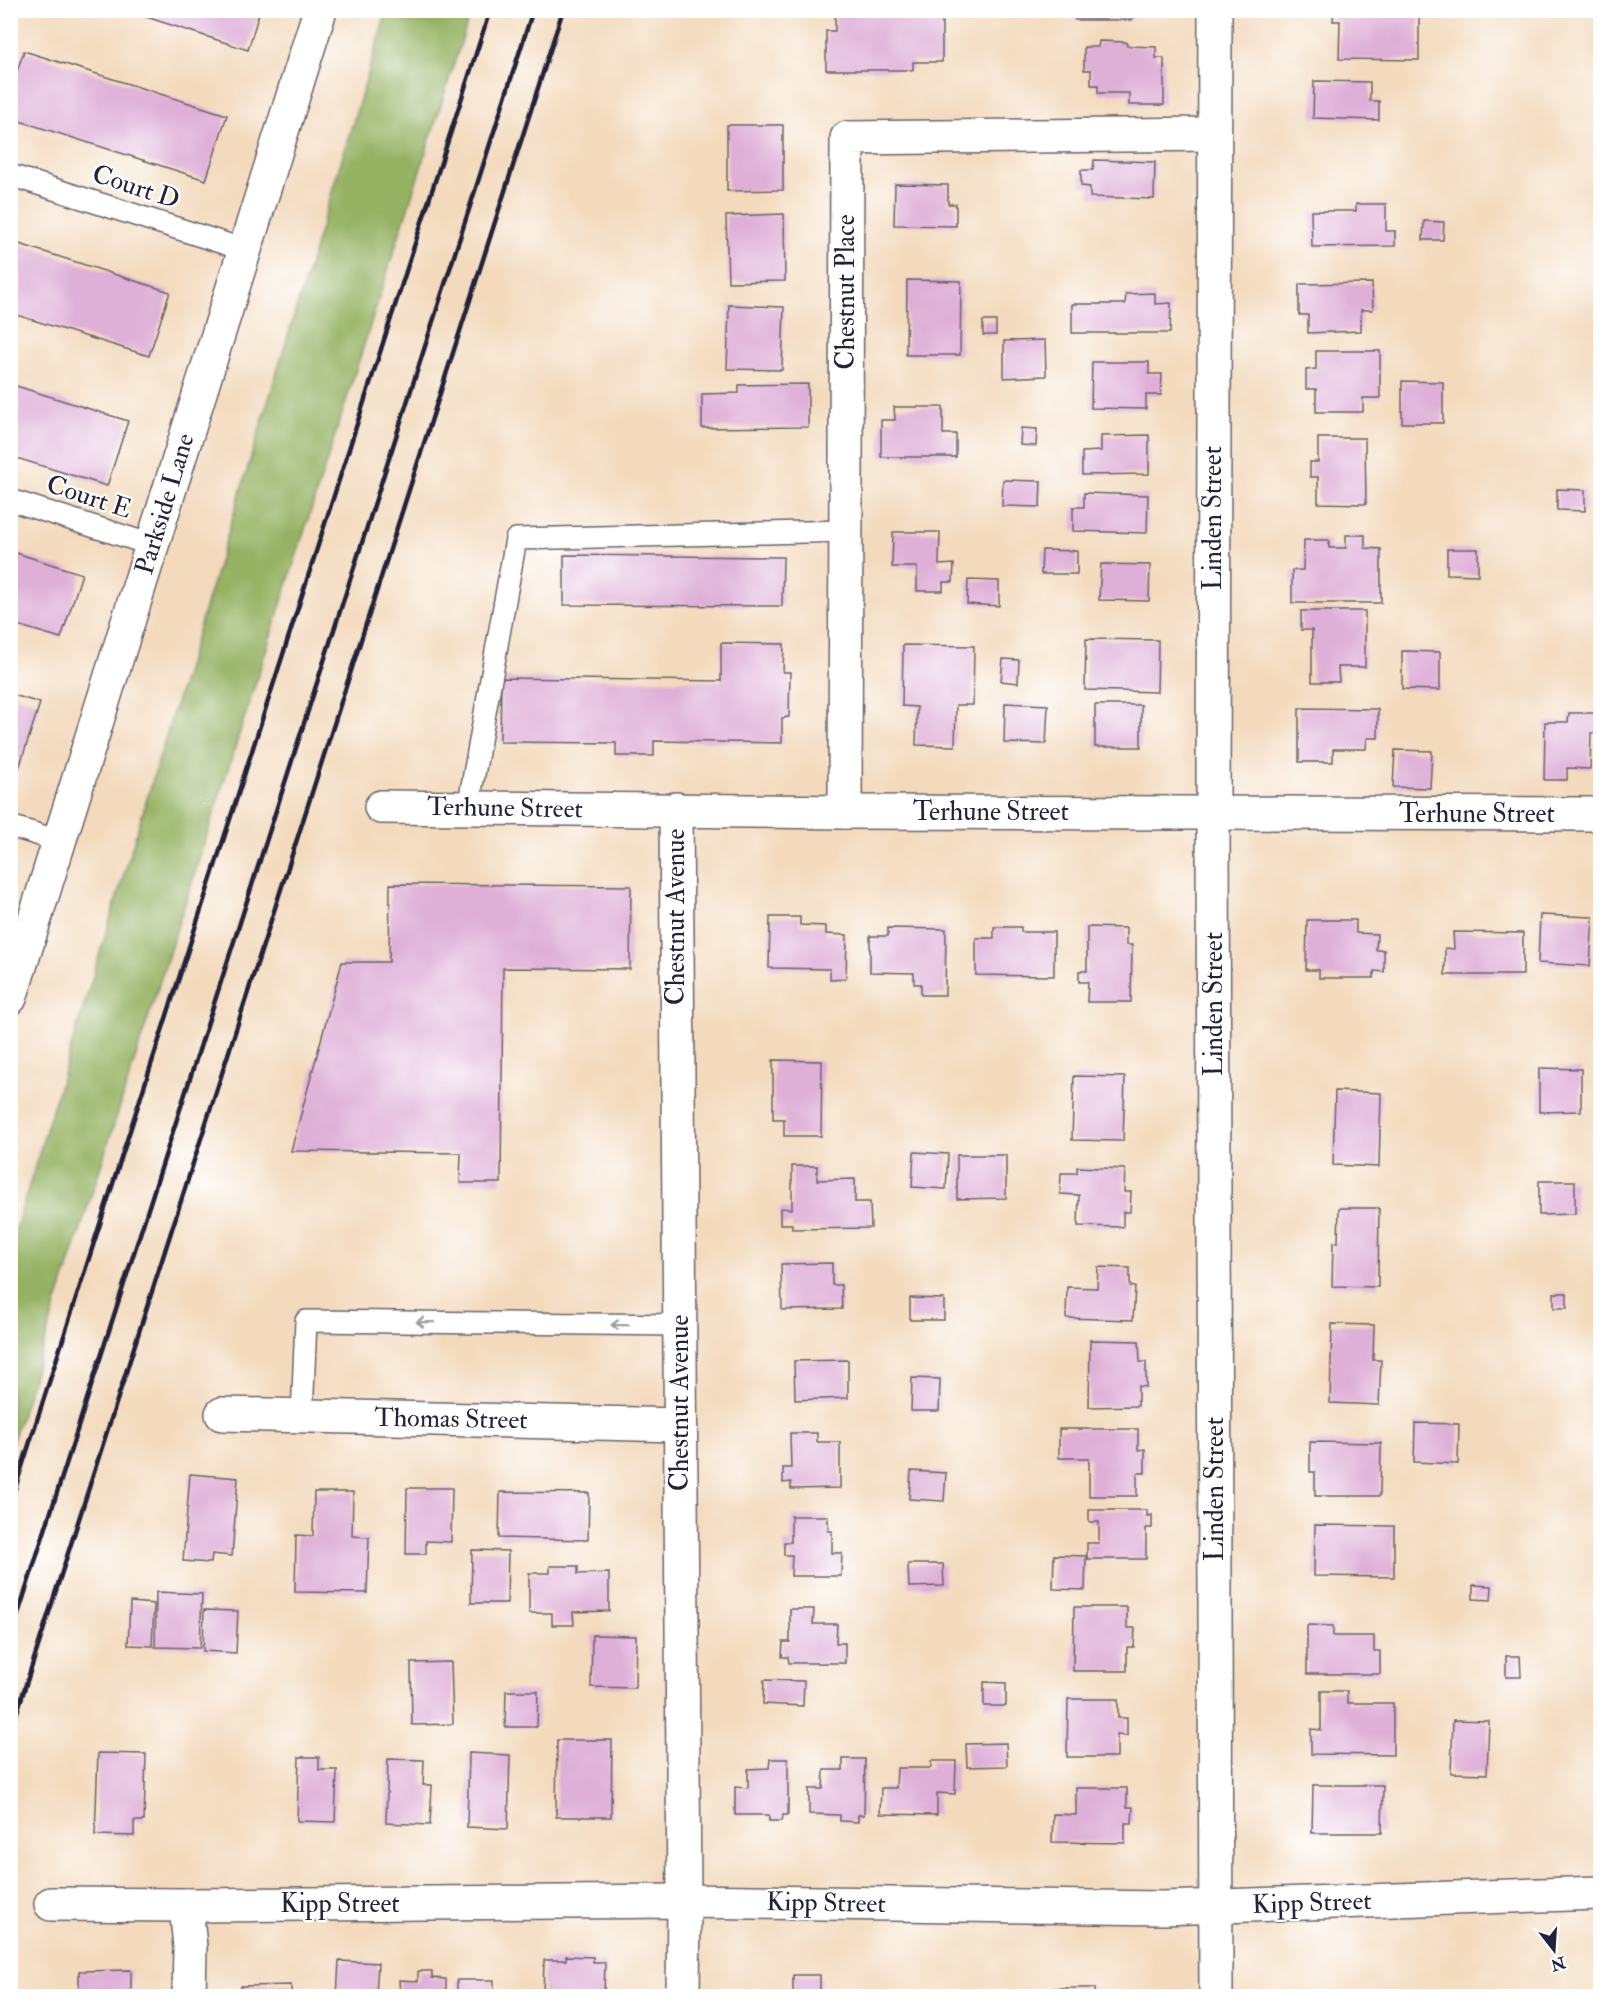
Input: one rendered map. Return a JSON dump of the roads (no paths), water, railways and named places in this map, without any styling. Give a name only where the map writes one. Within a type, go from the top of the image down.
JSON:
[{"type":"street","name":"Parkside Lane","points":[[10,998],[320,10]]},
{"type":"street","name":"Linden Street","points":[[1215,10],[1213,812],[1216,1996]]},
{"type":"street","name":"Chestnut Place","points":[[845,812],[847,138],[1214,134]]},
{"type":"street","name":"Terhune Street","points":[[381,807],[845,812],[1600,814]]},
{"type":"street","name":"Chestnut Avenue","points":[[675,810],[683,1996]]},
{"type":"street","name":"Thomas Street","points":[[222,1414],[680,1425]]},
{"type":"street","name":"Kipp Street","points":[[51,1904],[684,1901],[1163,1908],[1600,1893]]},
{"type":"street","points":[[186,1905],[189,1996]]},
{"type":"lane","name":"Court D","points":[[10,175],[245,250]]},
{"type":"lane","name":"Court E","points":[[10,500],[152,545]]},
{"type":"lane","points":[[468,808],[516,539],[846,531]]},
{"type":"lane","points":[[10,826],[59,841]]},
{"type":"lane","points":[[302,1416],[306,1321],[679,1325]]},
{"type":"railway","points":[[10,1504],[490,10]]},
{"type":"railway","points":[[10,1639],[533,10]]},
{"type":"railway","points":[[10,1734],[563,10]]}]
